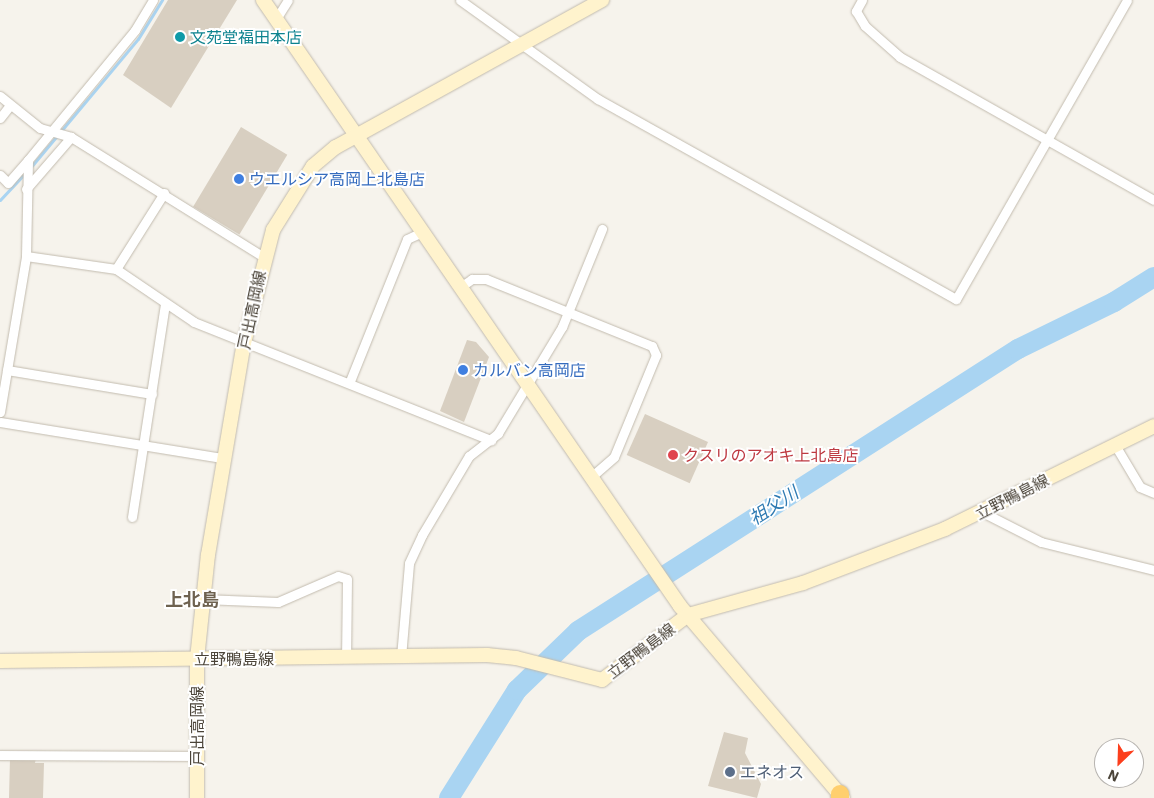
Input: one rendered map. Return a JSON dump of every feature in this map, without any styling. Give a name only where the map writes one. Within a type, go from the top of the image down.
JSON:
[{"type":"main road","points":[[263,0],[357,134],[526,387],[684,611],[841,797]]},
{"type":"main road","name":"戸出高岡線","points":[[197,798],[197,659],[222,458],[244,343],[264,257],[288,202],[313,166],[357,134],[602,0]]},
{"type":"main road","name":"立野鴨島線","points":[[0,661],[402,657],[516,658],[591,680],[602,680],[684,611],[802,583],[984,513],[1154,426]]},
{"type":"street","points":[[26,184],[135,30],[153,0]]},
{"type":"street","points":[[276,19],[288,0]]},
{"type":"street","points":[[460,0],[519,46],[598,100],[956,299],[1127,0]]},
{"type":"street","points":[[862,0],[856,11],[865,26],[900,57],[1154,200]]},
{"type":"street","points":[[0,96],[40,128],[62,134],[164,194],[264,257]]},
{"type":"street","points":[[0,118],[10,105]]},
{"type":"street","points":[[0,175],[8,182],[27,163],[62,134]]},
{"type":"street","points":[[0,407],[26,256],[27,163]]},
{"type":"street","points":[[116,269],[164,194]]},
{"type":"street","points":[[402,657],[409,563],[445,493],[470,456],[491,440],[526,387],[569,313],[602,229]]},
{"type":"street","points":[[350,381],[407,239],[422,232]]},
{"type":"street","points":[[26,256],[116,269],[165,305],[244,343],[350,381],[491,440]]},
{"type":"street","points":[[459,288],[472,278],[486,279],[648,343],[656,355],[614,457],[590,478]]},
{"type":"street","points":[[132,517],[165,305]]},
{"type":"street","points":[[7,370],[152,394]]},
{"type":"street","points":[[0,422],[222,458]]},
{"type":"street","points":[[1115,445],[1140,487],[1154,493]]},
{"type":"street","points":[[984,513],[1041,542],[1154,570]]},
{"type":"street","points":[[203,599],[278,602],[338,576],[347,579],[346,658]]},
{"type":"street","points":[[0,755],[198,756]]},
{"type":"building","name":"文苑堂福田本店","points":[[168,0],[237,0],[171,108],[123,75]]},
{"type":"building","name":"ウエルシア高岡上北島店","points":[[241,127],[287,155],[239,235],[193,207]]},
{"type":"building","points":[[467,340],[476,342],[489,357],[464,422],[440,411]]},
{"type":"building","points":[[645,414],[708,442],[690,483],[627,455]]},
{"type":"building","points":[[724,732],[748,738],[745,753],[761,784],[757,798],[708,786]]},
{"type":"building","points":[[10,758],[36,758],[35,763],[44,763],[43,798],[9,798]]},
{"type":"waterway","points":[[30,168],[138,39],[162,0]]},
{"type":"waterway","points":[[0,200],[25,173]]},
{"type":"waterway","name":"祖父川","points":[[449,798],[517,690],[578,631],[1018,349],[1114,302],[1154,277]]},
{"type":"place","name":"文苑堂福田本店","points":[[180,37]]},
{"type":"place","name":"ウエルシア高岡上北島店","points":[[239,179]]},
{"type":"place","name":"カルバン高岡店","points":[[463,370]]},
{"type":"place","name":"クスリのアオキ上北島店","points":[[673,455]]},
{"type":"place","name":"エネオス","points":[[730,772]]},
{"type":"district","name":"上北島","points":[[192,600]]}]
